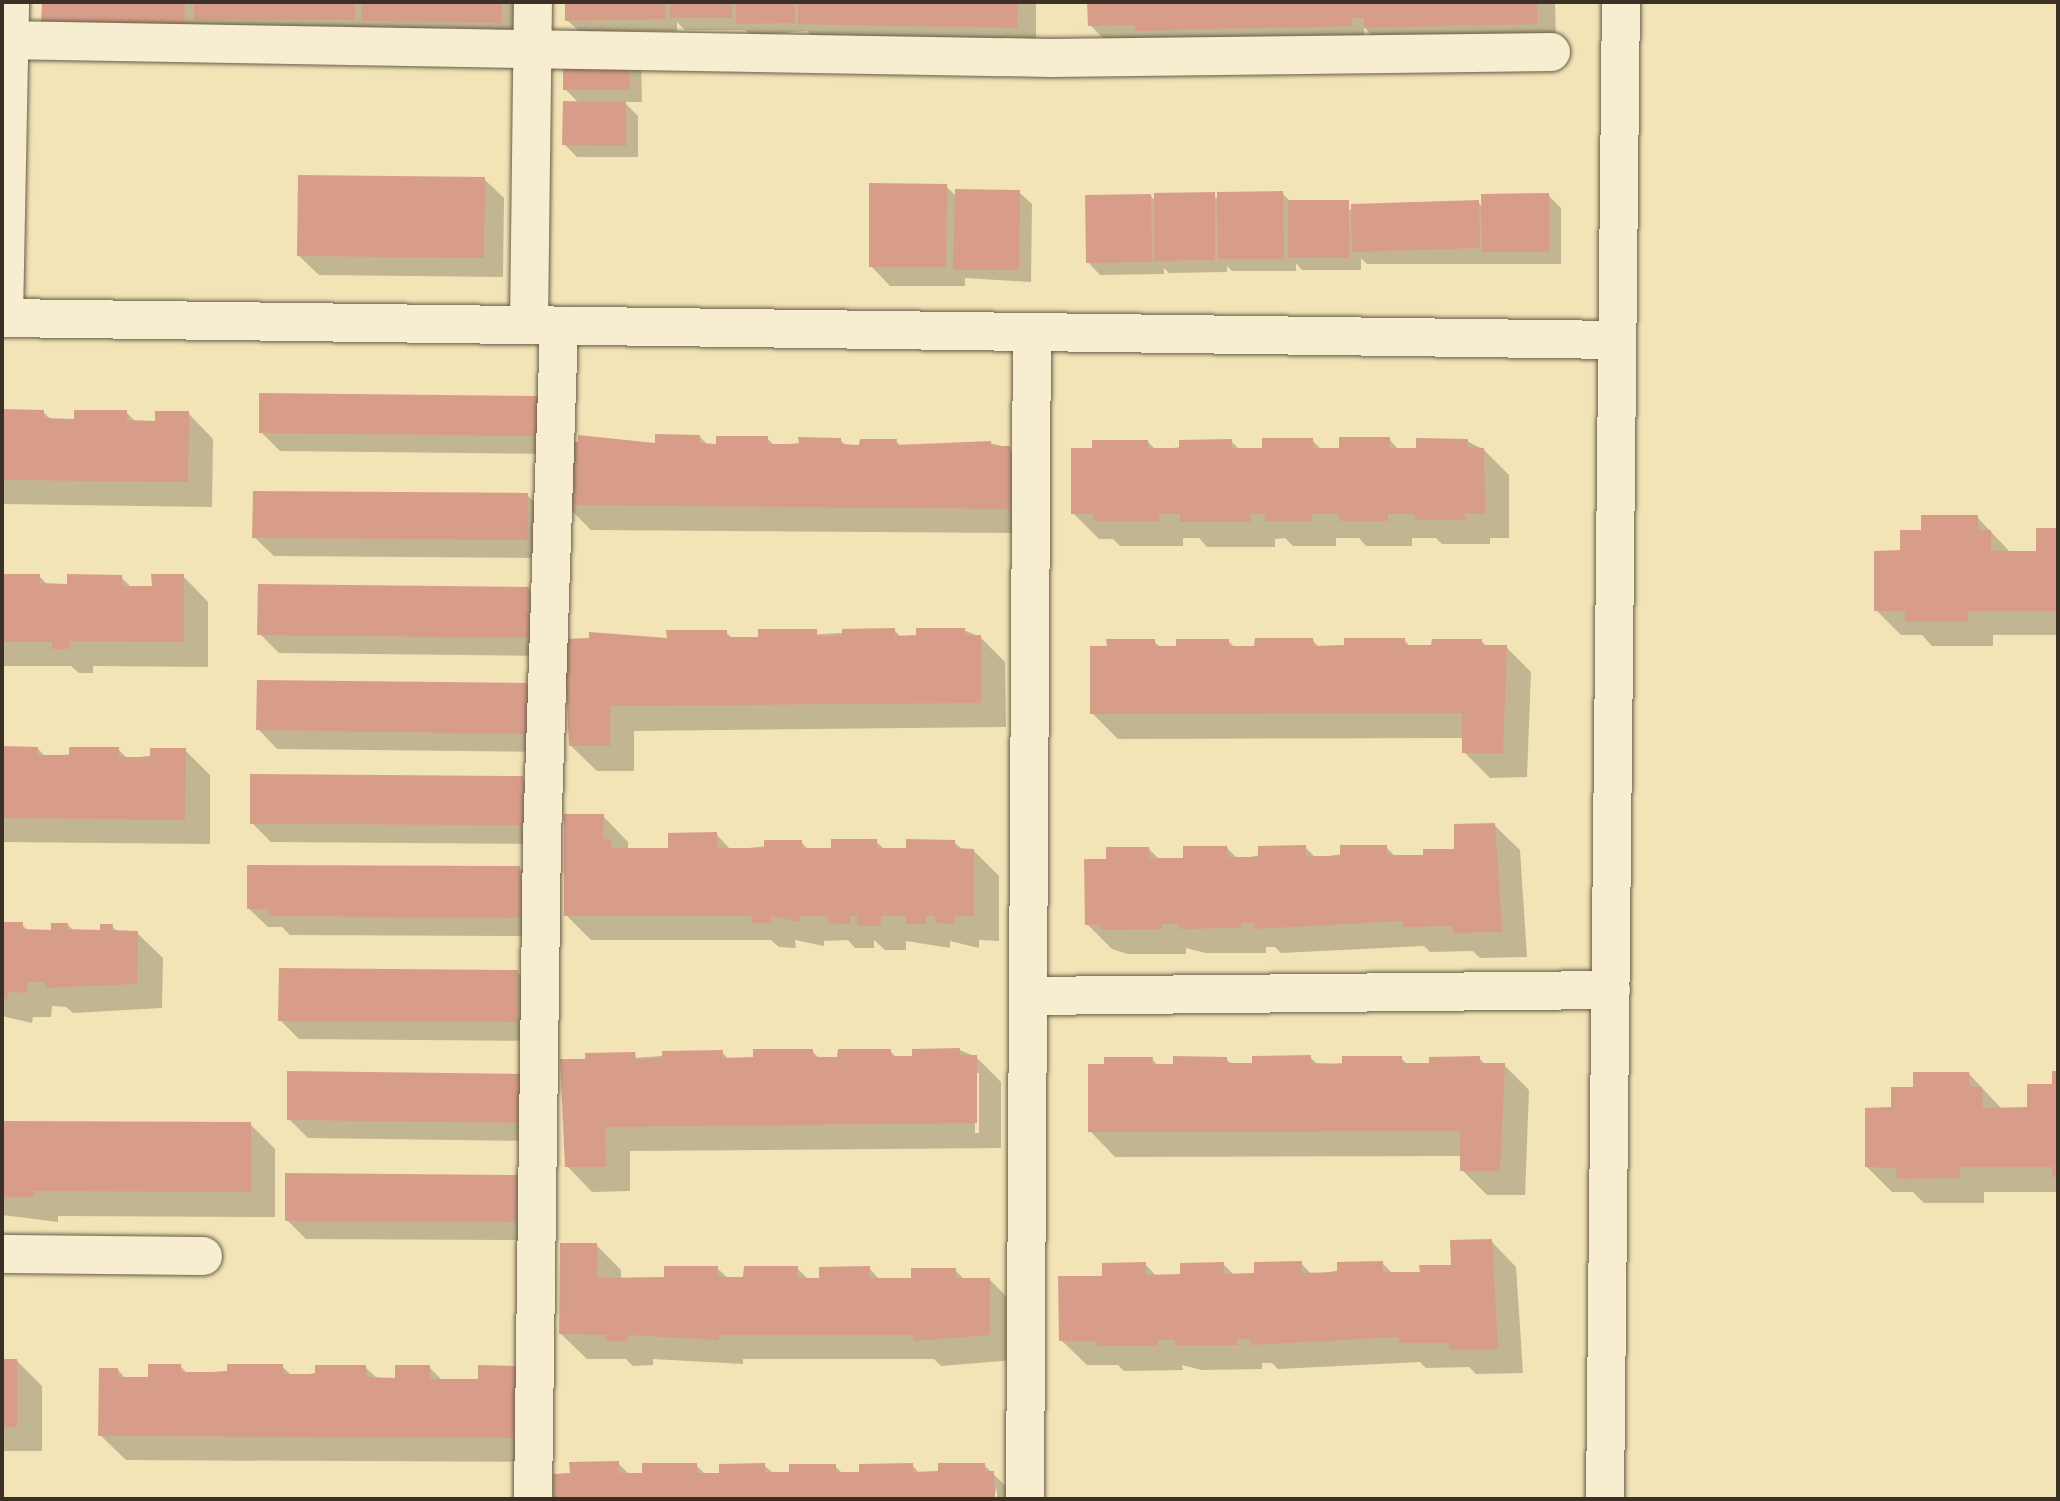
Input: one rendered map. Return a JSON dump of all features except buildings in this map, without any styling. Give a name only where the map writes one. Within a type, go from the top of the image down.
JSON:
[{"type":"street","points":[[10,2],[6,40],[3,318],[1617,340]]},
{"type":"street","points":[[533,2],[532,49],[544,326],[542,838],[533,1499]]},
{"type":"street","points":[[1605,1499],[1621,2]]},
{"type":"street","points":[[6,40],[1051,58],[1551,52]]},
{"type":"street","points":[[1025,1499],[1032,333]]},
{"type":"street","points":[[1028,996],[1611,990]]},
{"type":"street","points":[[2,1254],[203,1256]]}]
